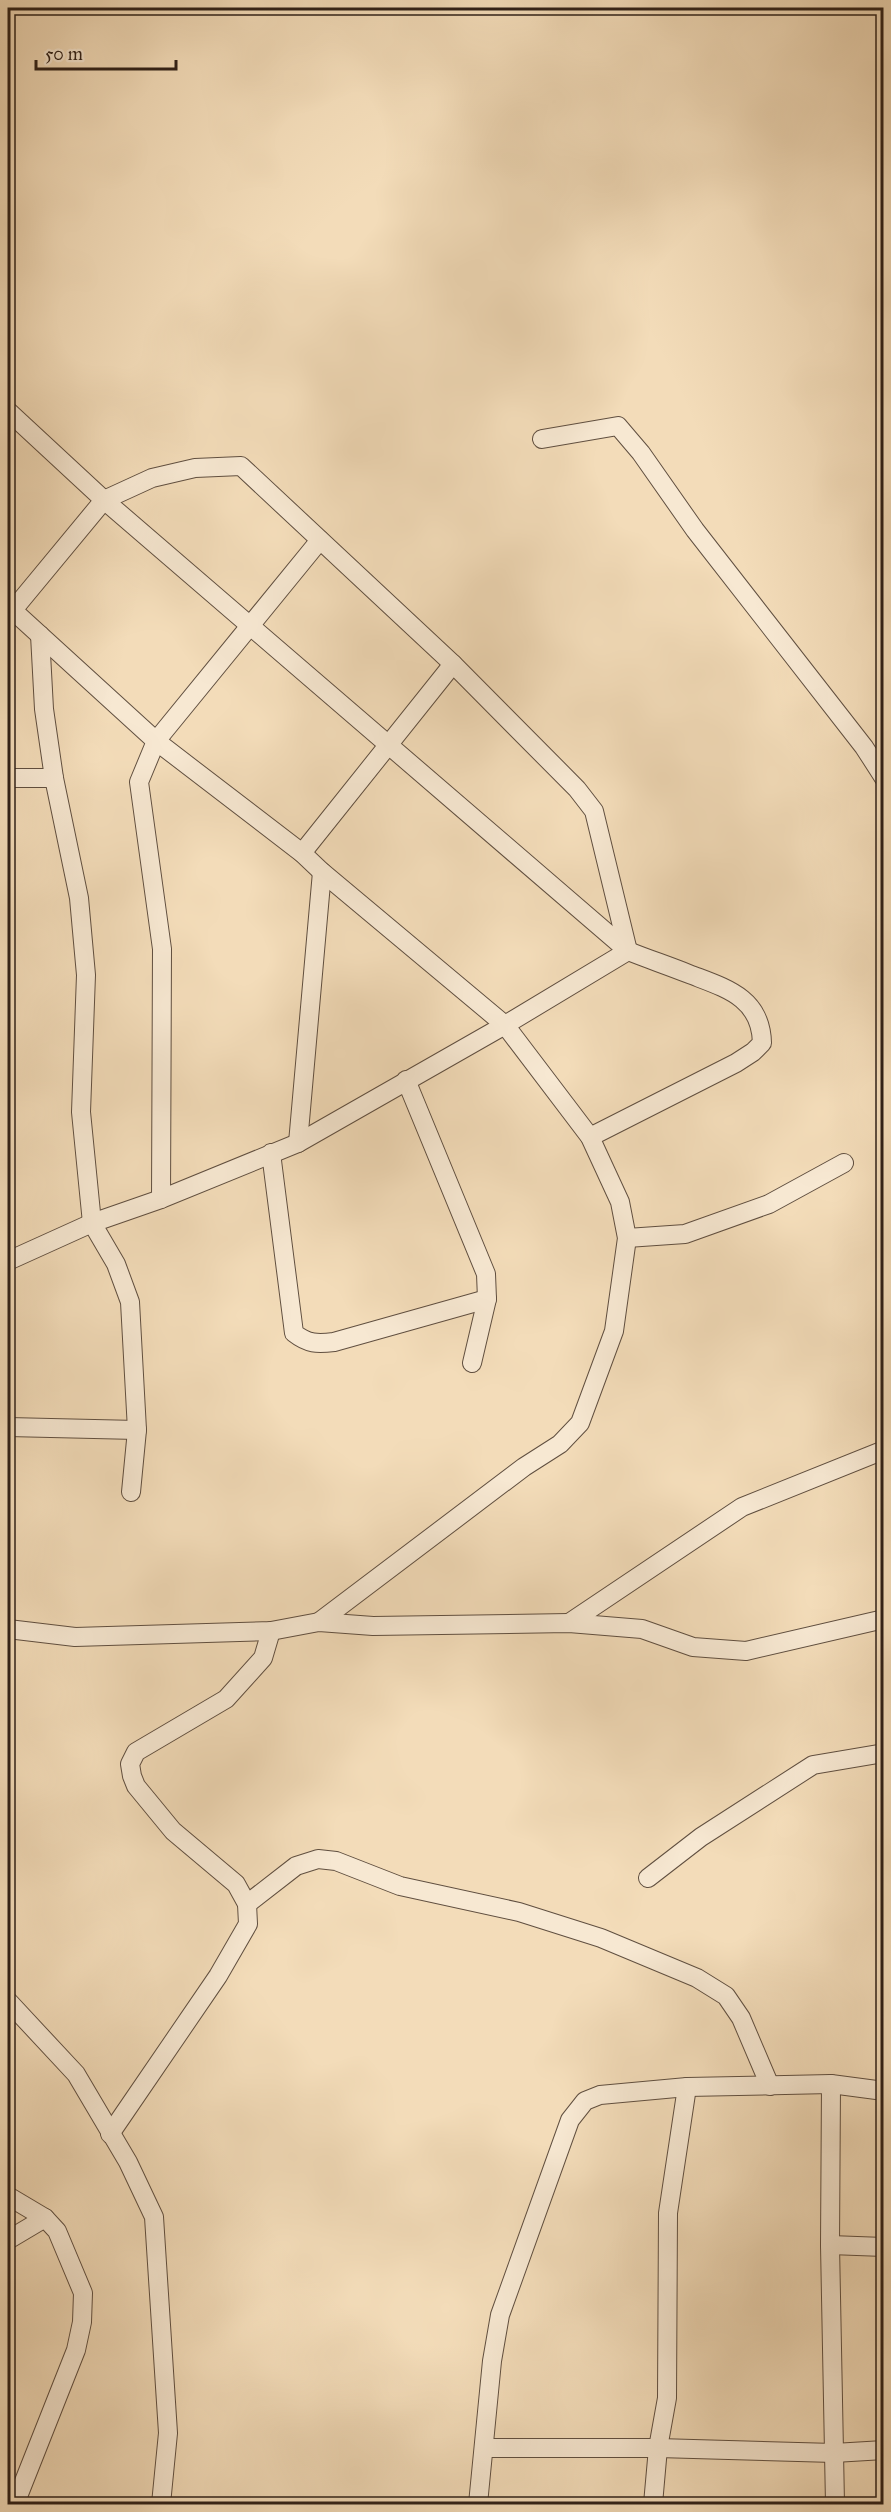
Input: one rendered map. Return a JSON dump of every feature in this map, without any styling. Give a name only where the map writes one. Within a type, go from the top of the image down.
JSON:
[{"type":"street","points":[[8,411],[104,500],[628,951],[728,988],[750,1006],[761,1026],[762,1043],[753,1052],[736,1063],[590,1137]]},
{"type":"street","points":[[542,439],[618,426],[641,453],[695,530],[857,738],[884,778]]},
{"type":"street","points":[[319,1622],[524,1467],[560,1444],[580,1423],[614,1331],[627,1238],[620,1202],[590,1137],[505,1025],[302,853],[156,741],[10,608],[104,500],[152,478],[195,468],[241,466],[453,664],[578,789],[594,810],[628,951]]},
{"type":"street","points":[[161,1199],[162,949],[139,782],[156,741],[320,540]]},
{"type":"street","points":[[40,635],[44,709],[54,778],[80,898],[86,975],[81,1112],[92,1223],[116,1264],[130,1302],[137,1430],[131,1492]]},
{"type":"street","points":[[302,853],[453,664]]},
{"type":"street","points":[[8,778],[54,778]]},
{"type":"street","points":[[298,1143],[322,872]]},
{"type":"street","points":[[8,1261],[92,1223],[161,1199],[298,1143],[505,1025],[628,951]]},
{"type":"street","points":[[406,1080],[486,1274],[488,1299],[472,1363]]},
{"type":"street","points":[[272,1153],[294,1333],[306,1342],[316,1344],[334,1342],[488,1299]]},
{"type":"street","points":[[627,1238],[685,1234],[769,1204],[844,1162]]},
{"type":"street","points":[[8,1426],[137,1430]]},
{"type":"street","points":[[569,1623],[742,1507],[884,1450]]},
{"type":"street","points":[[8,1629],[75,1637],[270,1631],[319,1622],[373,1626],[569,1623],[642,1629],[693,1647],[746,1651],[884,1619]]},
{"type":"street","points":[[110,2134],[218,1976],[248,1924],[246,1904],[236,1884],[173,1831],[136,1786],[130,1764],[136,1752],[226,1699],[263,1658],[270,1631]]},
{"type":"street","points":[[648,1878],[701,1837],[813,1766],[884,1753]]},
{"type":"street","points":[[246,1904],[296,1866],[318,1859],[336,1861],[400,1886],[519,1912],[601,1938],[697,1978],[726,1996],[741,2018],[770,2086]]},
{"type":"street","points":[[8,2001],[76,2074],[128,2162],[154,2217],[168,2433],[161,2505]]},
{"type":"street","points":[[831,2084],[830,2245],[835,2505]]},
{"type":"street","points":[[478,2505],[492,2361],[500,2315],[570,2120],[585,2101],[600,2095],[687,2087],[831,2084],[884,2091]]},
{"type":"street","points":[[653,2505],[658,2448],[668,2398],[668,2213],[687,2087]]},
{"type":"street","points":[[8,2196],[45,2218],[57,2230],[83,2294],[82,2322],[76,2350],[15,2505]]},
{"type":"street","points":[[8,2240],[45,2218]]},
{"type":"street","points":[[830,2245],[884,2247]]},
{"type":"street","points":[[484,2448],[658,2448],[834,2453],[884,2450]]}]
